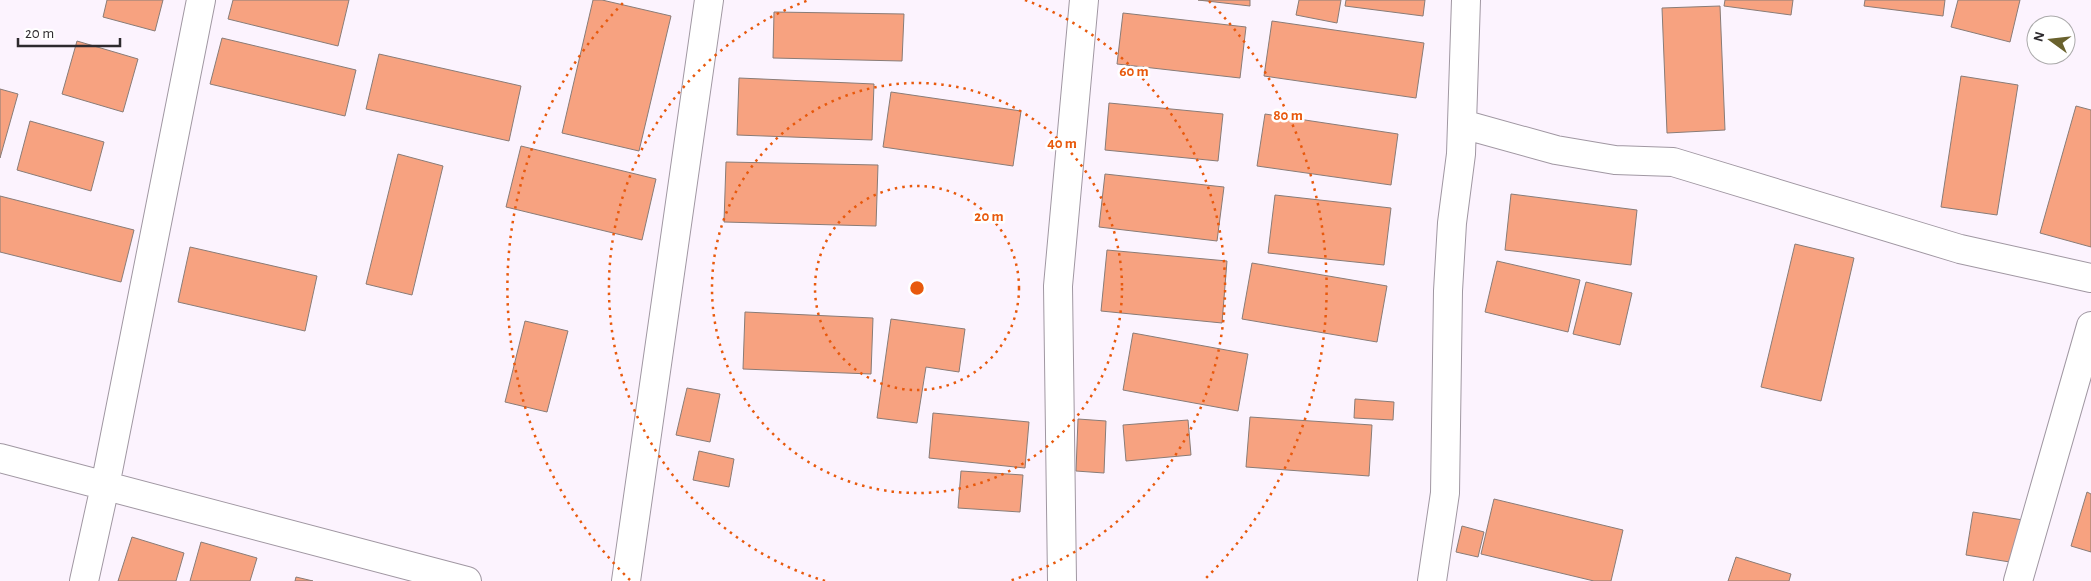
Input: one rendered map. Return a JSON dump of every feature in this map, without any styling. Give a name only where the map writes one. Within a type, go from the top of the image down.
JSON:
[{"type":"street","points":[[84,581],[105,486],[201,0]]},
{"type":"street","points":[[626,581],[710,0]]},
{"type":"street","points":[[1062,581],[1058,286],[1084,0]]},
{"type":"street","points":[[1432,581],[1445,493],[1448,291],[1452,223],[1461,154],[1466,0]]},
{"type":"street","points":[[1462,124],[1556,150],[1615,160],[1673,162],[1960,249],[2091,278]]},
{"type":"street","points":[[2018,581],[2091,326]]},
{"type":"street","points":[[0,458],[460,580]]},
{"type":"building","points":[[107,0],[163,0],[155,31],[103,17]]},
{"type":"building","points":[[233,0],[349,0],[338,46],[228,19]]},
{"type":"building","points":[[593,0],[602,0],[671,16],[639,151],[562,133]]},
{"type":"building","points":[[1198,0],[1250,0],[1250,6]]},
{"type":"building","points":[[1299,0],[1341,0],[1337,23],[1296,15]]},
{"type":"building","points":[[1346,0],[1425,0],[1423,16],[1345,6]]},
{"type":"building","points":[[1725,0],[1793,0],[1791,15],[1724,6]]},
{"type":"building","points":[[1865,0],[1945,0],[1943,16],[1864,6]]},
{"type":"building","points":[[1958,0],[2020,0],[2010,42],[1951,27]]},
{"type":"building","points":[[1720,6],[1725,130],[1667,133],[1662,8]]},
{"type":"building","points":[[774,12],[904,14],[902,61],[773,58]]},
{"type":"building","points":[[1123,13],[1246,27],[1240,78],[1117,64]]},
{"type":"building","points":[[1272,21],[1424,43],[1416,98],[1264,76]]},
{"type":"building","points":[[222,38],[356,70],[345,116],[210,84]]},
{"type":"building","points":[[77,41],[138,59],[123,112],[62,94]]},
{"type":"building","points":[[379,54],[521,86],[509,141],[366,109]]},
{"type":"building","points":[[1961,76],[2018,85],[1997,215],[1941,207]]},
{"type":"building","points":[[739,78],[874,84],[872,140],[737,135]]},
{"type":"building","points":[[0,89],[18,94],[0,158]]},
{"type":"building","points":[[891,92],[1021,111],[1013,166],[883,147]]},
{"type":"building","points":[[1109,103],[1223,114],[1218,161],[1105,150]]},
{"type":"building","points":[[2076,106],[2091,110],[2091,247],[2040,233]]},
{"type":"building","points":[[1265,114],[1398,134],[1391,185],[1257,166]]},
{"type":"building","points":[[30,121],[104,142],[91,191],[17,170]]},
{"type":"building","points":[[521,146],[656,179],[642,240],[506,207]]},
{"type":"building","points":[[398,154],[443,166],[412,295],[366,284]]},
{"type":"building","points":[[726,162],[878,165],[876,226],[724,222]]},
{"type":"building","points":[[1105,174],[1224,187],[1217,241],[1099,227]]},
{"type":"building","points":[[1511,194],[1637,210],[1631,265],[1505,250]]},
{"type":"building","points":[[1275,195],[1391,208],[1384,265],[1268,253]]},
{"type":"building","points":[[0,196],[134,230],[121,282],[0,252]]},
{"type":"building","points":[[1795,244],[1854,258],[1821,401],[1761,387]]},
{"type":"building","points":[[190,247],[317,276],[305,331],[178,302]]},
{"type":"building","points":[[1107,250],[1227,261],[1222,323],[1101,311]]},
{"type":"building","points":[[1497,261],[1580,280],[1568,332],[1485,312]]},
{"type":"building","points":[[1252,263],[1387,286],[1377,342],[1242,319]]},
{"type":"building","points":[[1586,282],[1632,293],[1620,345],[1573,334]]},
{"type":"building","points":[[745,312],[873,318],[871,374],[743,369]]},
{"type":"building","points":[[891,319],[965,329],[959,372],[926,367],[917,423],[877,418]]},
{"type":"building","points":[[525,321],[568,331],[547,412],[505,402]]},
{"type":"building","points":[[1133,333],[1248,354],[1238,411],[1123,390]]},
{"type":"building","points":[[687,388],[720,394],[710,442],[676,435]]},
{"type":"building","points":[[1355,399],[1394,402],[1393,420],[1354,418]]},
{"type":"building","points":[[933,413],[1029,422],[1025,468],[929,458]]},
{"type":"building","points":[[1250,417],[1372,425],[1369,476],[1246,467]]},
{"type":"building","points":[[1078,419],[1106,421],[1104,473],[1076,471]]},
{"type":"building","points":[[1188,420],[1191,455],[1126,461],[1123,425]]},
{"type":"building","points":[[699,451],[734,459],[729,487],[693,480]]},
{"type":"building","points":[[961,471],[1023,475],[1020,512],[958,508]]},
{"type":"building","points":[[2087,492],[2091,494],[2091,552],[2071,546]]},
{"type":"building","points":[[1494,499],[1623,530],[1611,581],[1594,581],[1481,554]]},
{"type":"building","points":[[1973,512],[2023,520],[2016,563],[1966,555]]},
{"type":"building","points":[[1462,526],[1484,532],[1478,557],[1456,552]]},
{"type":"building","points":[[132,537],[184,553],[176,581],[118,581]]},
{"type":"building","points":[[201,542],[257,558],[250,581],[190,581]]},
{"type":"building","points":[[1736,557],[1791,574],[1789,581],[1728,581]]},
{"type":"building","points":[[296,577],[313,581],[295,581]]}]
